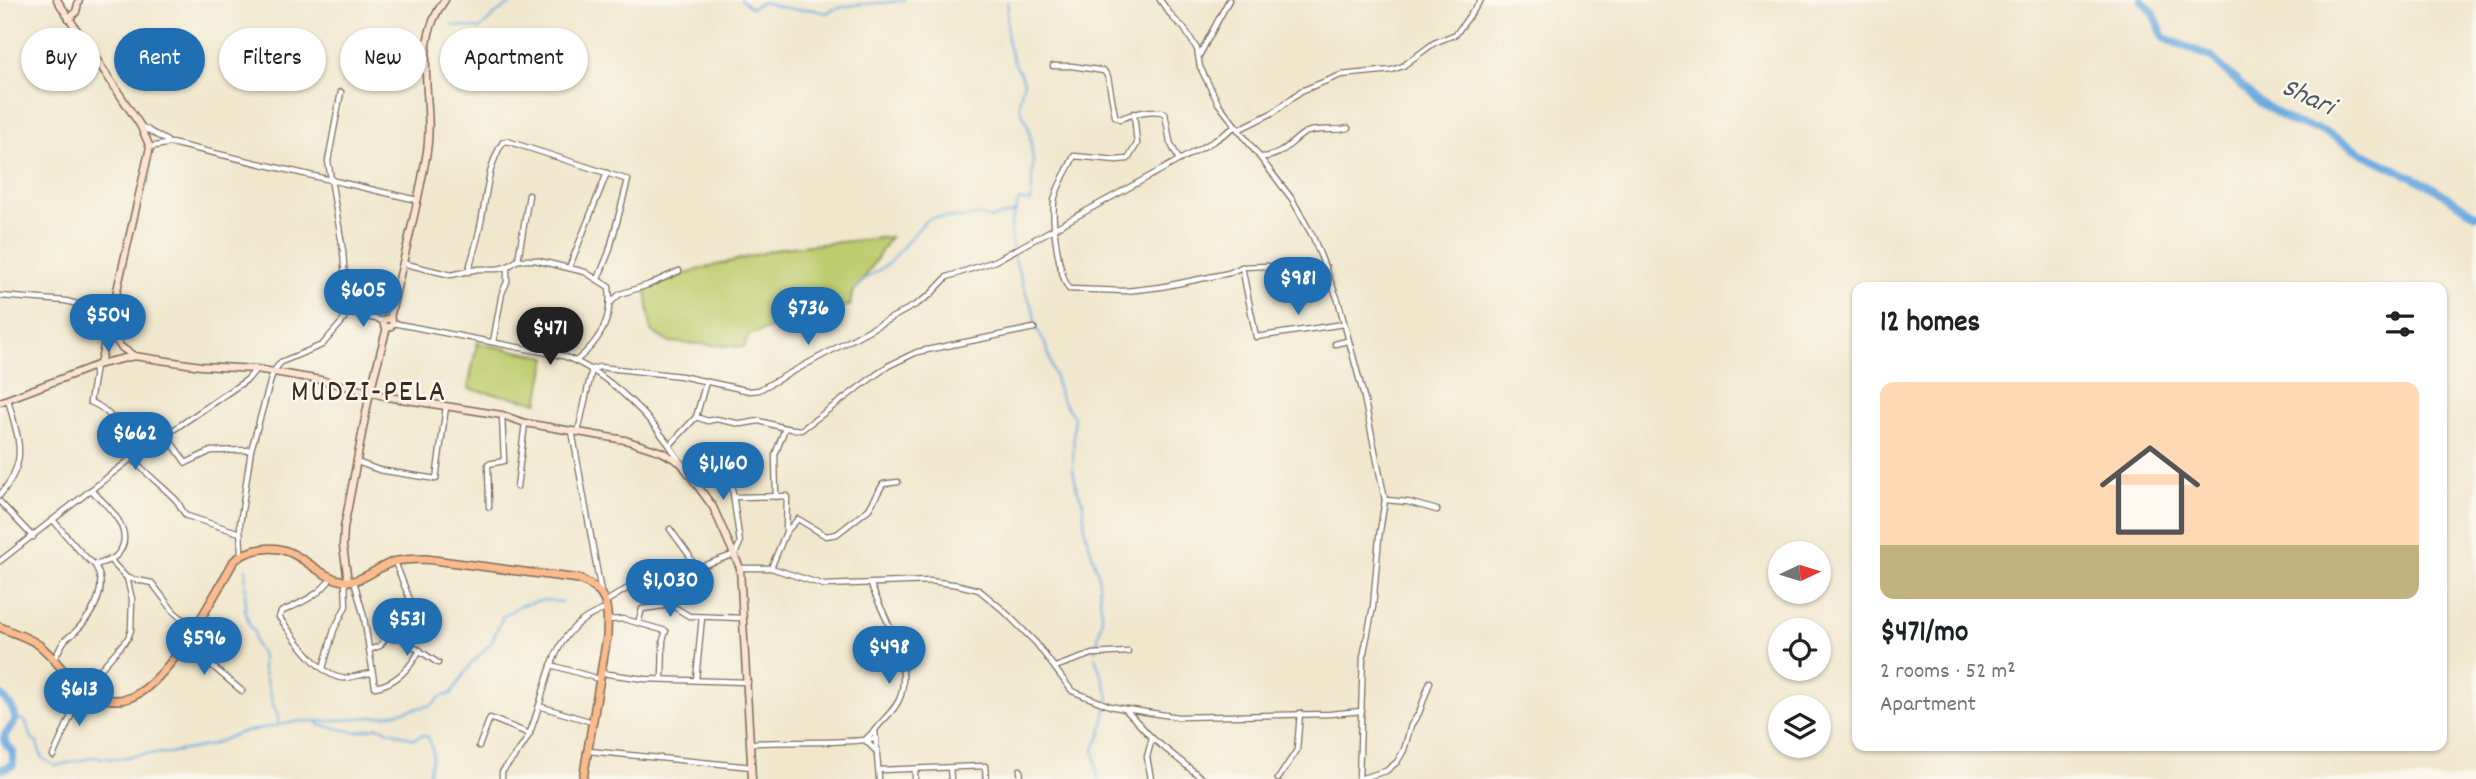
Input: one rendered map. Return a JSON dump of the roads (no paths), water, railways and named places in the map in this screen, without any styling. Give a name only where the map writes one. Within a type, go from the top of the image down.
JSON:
[{"type":"main road","points":[[0,627],[38,645],[83,689],[103,699],[116,700],[136,694],[154,681],[184,643],[234,561],[241,554],[268,548],[286,549],[332,578],[349,581],[395,562],[426,559],[579,579],[595,586],[601,594],[607,620],[583,779]]},
{"type":"street","points":[[57,0],[140,125],[149,147],[90,402],[101,406],[113,417],[133,458],[149,477],[177,499],[183,513],[240,533]]},
{"type":"street","points":[[69,19],[79,0]]},
{"type":"street","points":[[420,650],[411,666],[387,685],[375,687],[364,617],[349,581],[343,546],[344,528],[370,393],[389,323],[428,147],[427,45],[433,19],[445,0]]},
{"type":"street","points":[[1160,0],[1184,28],[1218,103],[1300,213],[1326,267],[1364,397],[1385,500],[1373,607],[1363,657],[1359,779],[1386,771],[1397,762],[1430,682]]},
{"type":"street","points":[[1199,57],[1229,0]]},
{"type":"street","points":[[592,369],[598,367],[681,376],[750,391],[759,390],[917,304],[947,277],[995,261],[1237,128],[1274,112],[1301,92],[1341,75],[1392,70],[1403,66],[1434,43],[1462,29],[1481,0]]},
{"type":"street","points":[[1053,66],[1104,71],[1108,77],[1115,116],[1120,118],[1133,113],[1165,113],[1170,142],[1179,160]]},
{"type":"street","points":[[241,554],[240,533],[251,450],[273,372],[281,362],[322,345],[347,312],[344,262],[328,161],[341,92]]},
{"type":"street","points":[[1133,113],[1136,144],[1128,159],[1074,156],[1054,201],[1058,254],[1064,281],[1069,289],[1126,290],[1170,286],[1229,273],[1242,267],[1267,266],[1292,271],[1326,267]]},
{"type":"street","points":[[140,125],[154,136],[171,143],[417,200]]},
{"type":"street","points":[[1260,157],[1283,153],[1301,135],[1348,128]]},
{"type":"street","points":[[468,271],[481,223],[487,180],[496,153],[503,142],[508,141],[628,180],[609,252],[598,279]]},
{"type":"street","points":[[149,147],[171,143]]},
{"type":"street","points":[[569,268],[607,173]]},
{"type":"street","points":[[518,260],[529,195]]},
{"type":"street","points":[[402,263],[451,275],[507,267],[518,260],[535,260],[585,272],[620,294]]},
{"type":"street","points":[[493,342],[502,293],[507,282],[507,267]]},
{"type":"street","points":[[1242,267],[1256,337],[1344,324]]},
{"type":"street","points":[[611,303],[620,294],[679,271]]},
{"type":"street","points":[[576,361],[603,333],[611,303],[609,287]]},
{"type":"street","points":[[0,296],[66,301],[111,313]]},
{"type":"street","points":[[347,312],[576,361],[592,369],[645,416],[670,444],[713,507],[740,568],[752,779]]},
{"type":"street","points":[[108,328],[121,347],[134,356]]},
{"type":"street","points":[[696,417],[708,421],[716,419],[741,424],[759,421],[801,430],[888,366],[917,352],[1034,328]]},
{"type":"street","points":[[1335,344],[1347,341]]},
{"type":"street","points":[[0,402],[98,364],[134,356],[201,366],[256,369],[321,380],[370,393],[502,415],[525,423],[646,445],[681,463]]},
{"type":"street","points":[[0,561],[133,458],[248,379],[256,369]]},
{"type":"street","points":[[592,369],[575,431],[601,594]]},
{"type":"street","points":[[670,444],[696,417],[706,382]]},
{"type":"street","points":[[0,495],[10,483],[20,459],[8,399]]},
{"type":"street","points":[[356,462],[379,470],[436,479],[446,407]]},
{"type":"street","points":[[489,507],[488,464],[504,461],[502,415]]},
{"type":"street","points":[[517,486],[525,423]]},
{"type":"street","points":[[776,498],[775,455],[785,428]]},
{"type":"street","points":[[167,436],[186,463],[211,451],[251,450]]},
{"type":"street","points":[[502,779],[502,772],[530,734],[551,665],[564,639],[575,626],[628,588],[736,554],[740,543],[733,484],[728,476],[688,472]]},
{"type":"street","points":[[786,532],[799,519],[826,536],[837,534],[869,509],[883,484],[898,482]]},
{"type":"street","points":[[91,490],[111,508],[123,535],[122,546],[115,558],[95,565]]},
{"type":"street","points":[[735,497],[787,496],[786,532],[771,568]]},
{"type":"street","points":[[1385,500],[1408,502],[1437,510]]},
{"type":"street","points":[[0,503],[33,537]]},
{"type":"street","points":[[53,520],[74,547],[95,565],[100,574],[102,591],[84,622],[64,640],[54,659]]},
{"type":"street","points":[[670,529],[689,555],[695,569]]},
{"type":"street","points":[[53,756],[83,689],[128,638],[131,630],[132,599],[127,578],[110,560]]},
{"type":"street","points":[[395,562],[412,605],[428,628]]},
{"type":"street","points":[[740,568],[771,568],[824,585],[930,581],[979,590],[1023,630],[1072,691],[1107,705],[1178,717],[1362,711]]},
{"type":"street","points":[[127,578],[152,583],[174,612],[194,628]]},
{"type":"street","points":[[332,578],[327,585],[279,614],[279,617],[306,654],[336,677],[347,678],[372,673]]},
{"type":"street","points":[[323,668],[334,630],[346,606],[349,581]]},
{"type":"street","points":[[865,740],[898,702],[902,678],[897,648],[871,585]]},
{"type":"street","points":[[638,623],[642,609],[671,605],[689,615],[743,618]]},
{"type":"street","points":[[369,650],[380,646],[406,610]]},
{"type":"street","points":[[696,680],[702,617]]},
{"type":"street","points":[[607,620],[624,619],[666,631],[663,640],[662,679]]},
{"type":"street","points":[[390,631],[438,663]]},
{"type":"street","points":[[184,643],[242,691]]},
{"type":"street","points":[[1055,667],[1094,654],[1128,652]]},
{"type":"street","points":[[551,665],[600,676],[748,682]]},
{"type":"street","points":[[539,706],[592,722]]},
{"type":"street","points":[[1125,709],[1152,738],[1203,779]]},
{"type":"street","points":[[1278,779],[1297,750],[1300,713]]},
{"type":"street","points":[[479,746],[490,718],[530,734]]},
{"type":"street","points":[[875,730],[879,779]]},
{"type":"street","points":[[1151,779],[1147,757],[1152,738]]},
{"type":"street","points":[[751,743],[793,741],[834,744],[876,739]]},
{"type":"street","points":[[865,740],[876,751]]},
{"type":"street","points":[[587,751],[752,767]]},
{"type":"street","points":[[879,770],[985,766],[986,779]]},
{"type":"street","points":[[950,768],[951,779]]},
{"type":"street","points":[[915,769],[915,779]]},
{"type":"street","points":[[1020,770],[1021,779]]},
{"type":"waterway","points":[[451,25],[480,29],[494,15],[517,0]]},
{"type":"waterway","points":[[741,0],[751,8],[763,2],[826,13],[854,5],[905,0]]},
{"type":"waterway","points":[[1008,0],[1008,42],[1024,81],[1020,107],[1029,129],[1033,160],[1031,202],[1019,200],[1011,224],[1012,248]]},
{"type":"waterway","name":"Shari","points":[[2142,0],[2153,12],[2164,38],[2211,57],[2258,101],[2293,123],[2326,132],[2364,154],[2429,185],[2476,215]]},
{"type":"waterway","points":[[854,291],[865,279],[888,264],[926,220],[980,215],[990,219],[1016,212]]},
{"type":"waterway","points":[[1013,254],[1033,308],[1036,327],[1046,346],[1061,399],[1074,417],[1073,470],[1083,503],[1085,531],[1098,573],[1102,621],[1095,651]]},
{"type":"waterway","points":[[246,569],[245,609],[254,632],[255,644],[262,655],[262,666],[278,716],[278,725]]},
{"type":"waterway","points":[[15,717],[26,722],[42,758],[55,766],[94,757],[115,759],[169,753],[211,745],[239,733],[300,721],[383,716],[432,705],[440,697],[451,694],[471,664],[491,643],[503,616],[521,605],[545,600],[562,602]]},
{"type":"waterway","points":[[1095,657],[1109,696],[1101,734],[1094,749],[1098,779]]},
{"type":"waterway","points":[[0,695],[10,706],[15,720],[4,736],[13,752],[13,765],[0,770]]},
{"type":"waterway","points":[[318,723],[356,732],[378,727],[414,739],[422,735],[428,737],[433,751],[429,779]]},
{"type":"district","name":"MUDZI-PELA","points":[[369,394]]}]
